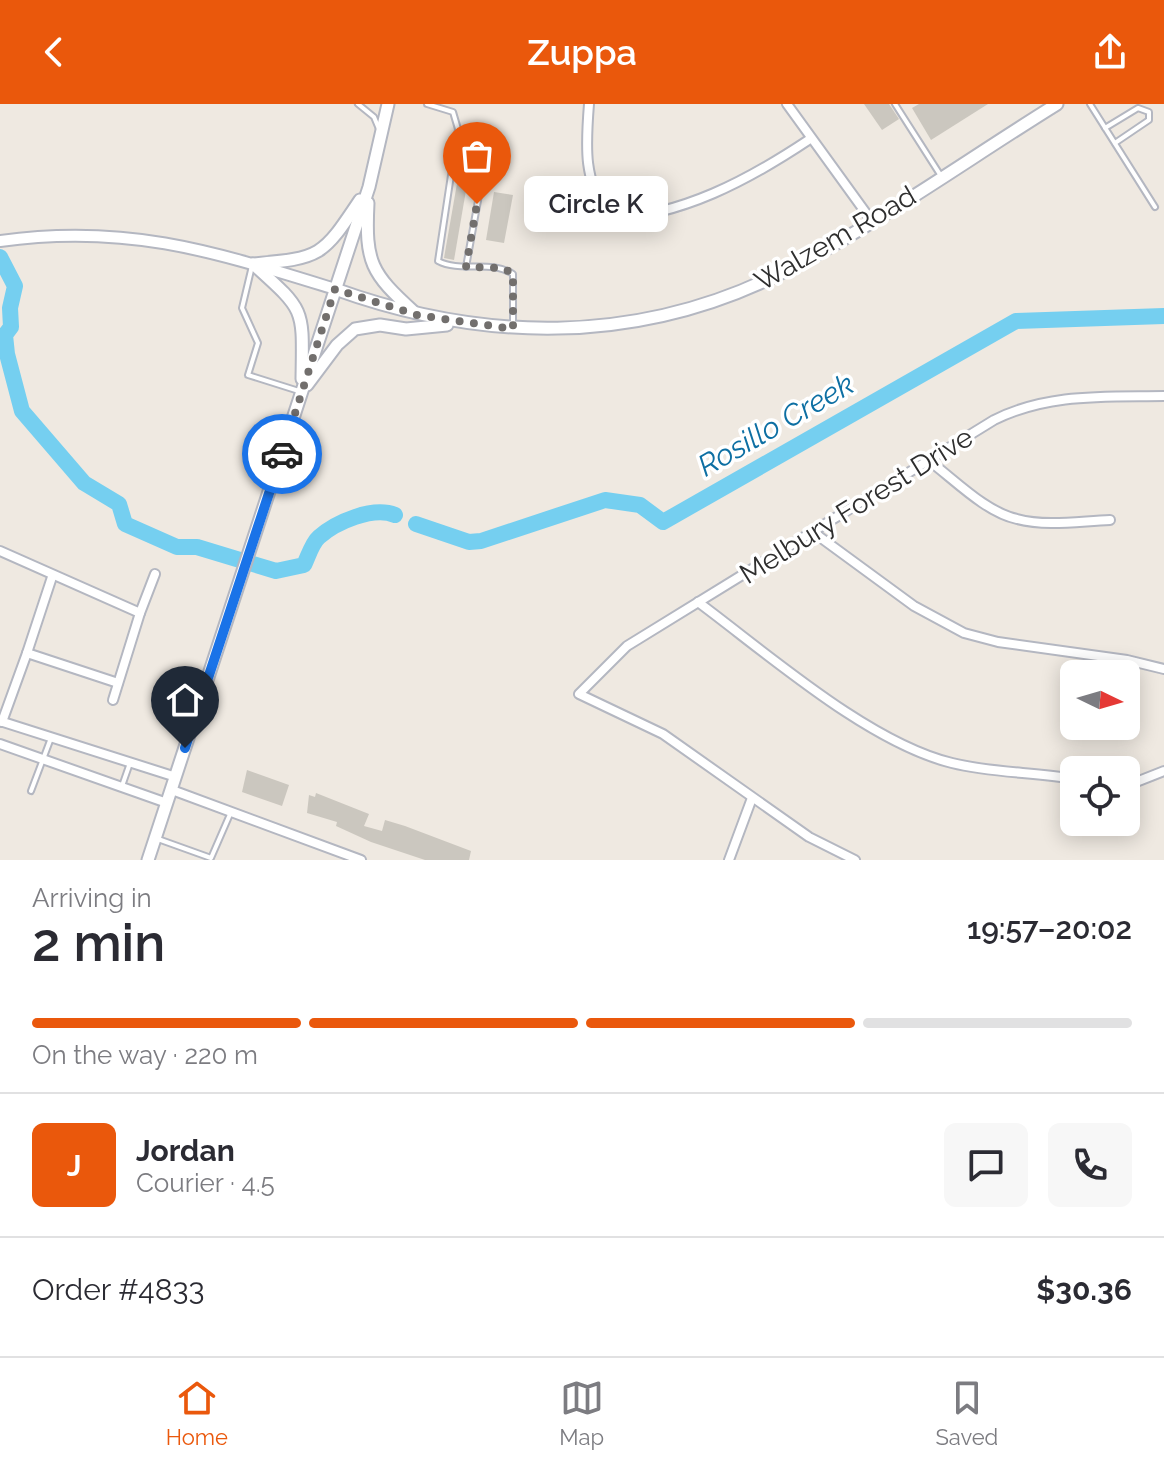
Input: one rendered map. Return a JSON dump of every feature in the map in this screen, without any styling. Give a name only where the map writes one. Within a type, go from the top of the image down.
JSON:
[{"type":"main road","points":[[148,860],[369,187],[388,104]]},
{"type":"main road","name":"Walzem Road","points":[[335,289],[417,315],[513,329],[588,327],[634,321],[726,296],[777,275],[871,220],[1049,106]]},
{"type":"main road","points":[[253,264],[298,260],[330,246],[369,187]]},
{"type":"main road","points":[[369,187],[369,255],[373,269],[381,282],[417,315]]},
{"type":"main road","points":[[253,264],[292,299],[300,314],[302,392]]},
{"type":"main road","points":[[302,392],[337,345],[355,329],[380,325],[406,329],[465,323]]},
{"type":"street","points":[[589,104],[586,165],[591,187],[606,220],[634,218],[712,197],[757,174],[810,139]]},
{"type":"street","points":[[787,104],[871,220]]},
{"type":"street","points":[[0,241],[95,236],[153,239],[205,249],[335,289]]},
{"type":"street","name":"Melbury Forest Drive","points":[[752,798],[663,734],[579,694],[627,646],[994,420],[1032,404],[1078,397],[1164,396]]},
{"type":"street","points":[[928,460],[994,508],[1016,519],[1041,523],[1110,520]]},
{"type":"street","points":[[813,532],[914,606],[964,633],[998,642],[1127,660],[1164,669]]},
{"type":"street","points":[[0,551],[52,577],[140,613]]},
{"type":"street","points":[[113,700],[155,574]]},
{"type":"street","points":[[52,577],[1,723],[176,777]]},
{"type":"street","points":[[698,602],[865,724],[910,749],[953,764],[1060,777]]},
{"type":"street","points":[[27,653],[118,683]]},
{"type":"street","points":[[0,744],[167,803]]},
{"type":"street","points":[[1140,780],[1164,771]]},
{"type":"street","points":[[172,790],[338,856],[361,860]]},
{"type":"street","points":[[729,860],[752,798],[809,837],[855,860]]},
{"type":"lane","points":[[358,104],[374,117],[382,135]]},
{"type":"lane","points":[[427,104],[453,112],[457,119],[437,256],[443,264],[503,268],[513,274],[513,329]]},
{"type":"lane","points":[[895,104],[941,176]]},
{"type":"lane","points":[[1090,104],[1155,207]]},
{"type":"lane","points":[[1105,128],[1138,108],[1149,112],[1149,120],[1115,143]]},
{"type":"lane","points":[[453,159],[478,164],[483,173],[466,267]]},
{"type":"lane","points":[[253,264],[242,308],[258,343],[248,375],[302,392]]},
{"type":"lane","points":[[31,791],[51,738]]},
{"type":"lane","points":[[122,786],[130,763]]},
{"type":"lane","points":[[156,838],[211,858],[231,812]]},
{"type":"building","points":[[864,104],[889,104],[899,119],[882,130]]},
{"type":"building","points":[[919,104],[988,104],[931,140],[912,108]]},
{"type":"building","points":[[475,132],[495,135],[492,148],[473,144]]},
{"type":"building","points":[[459,172],[469,173],[454,260],[444,258]]},
{"type":"building","points":[[494,192],[513,195],[504,243],[486,240]]},
{"type":"building","points":[[247,770],[289,785],[282,806],[242,792]]},
{"type":"building","points":[[316,793],[369,814],[364,826],[382,831],[385,820],[405,826],[471,851],[469,860],[425,860],[371,842],[336,826],[337,822],[307,813],[309,795],[315,797]]},
{"type":"waterway","name":"Rosillo Creek","points":[[0,257],[15,286],[10,308],[11,327],[5,335],[22,411],[84,483],[119,504],[125,524],[177,547],[197,547],[276,571],[304,565],[317,540],[345,521],[366,514],[395,515]]},
{"type":"waterway","name":"Rosillo Creek","points":[[416,524],[469,542],[481,541],[605,500],[640,505],[663,522],[1016,321],[1164,316]]},
{"type":"way so far","points":[[282,454],[335,289],[417,315],[513,329],[513,274],[503,268],[466,267],[477,204]]},
{"type":"place","name":"Circle K","points":[[477,204]]},
{"type":"route","points":[[185,748],[282,454]]}]
